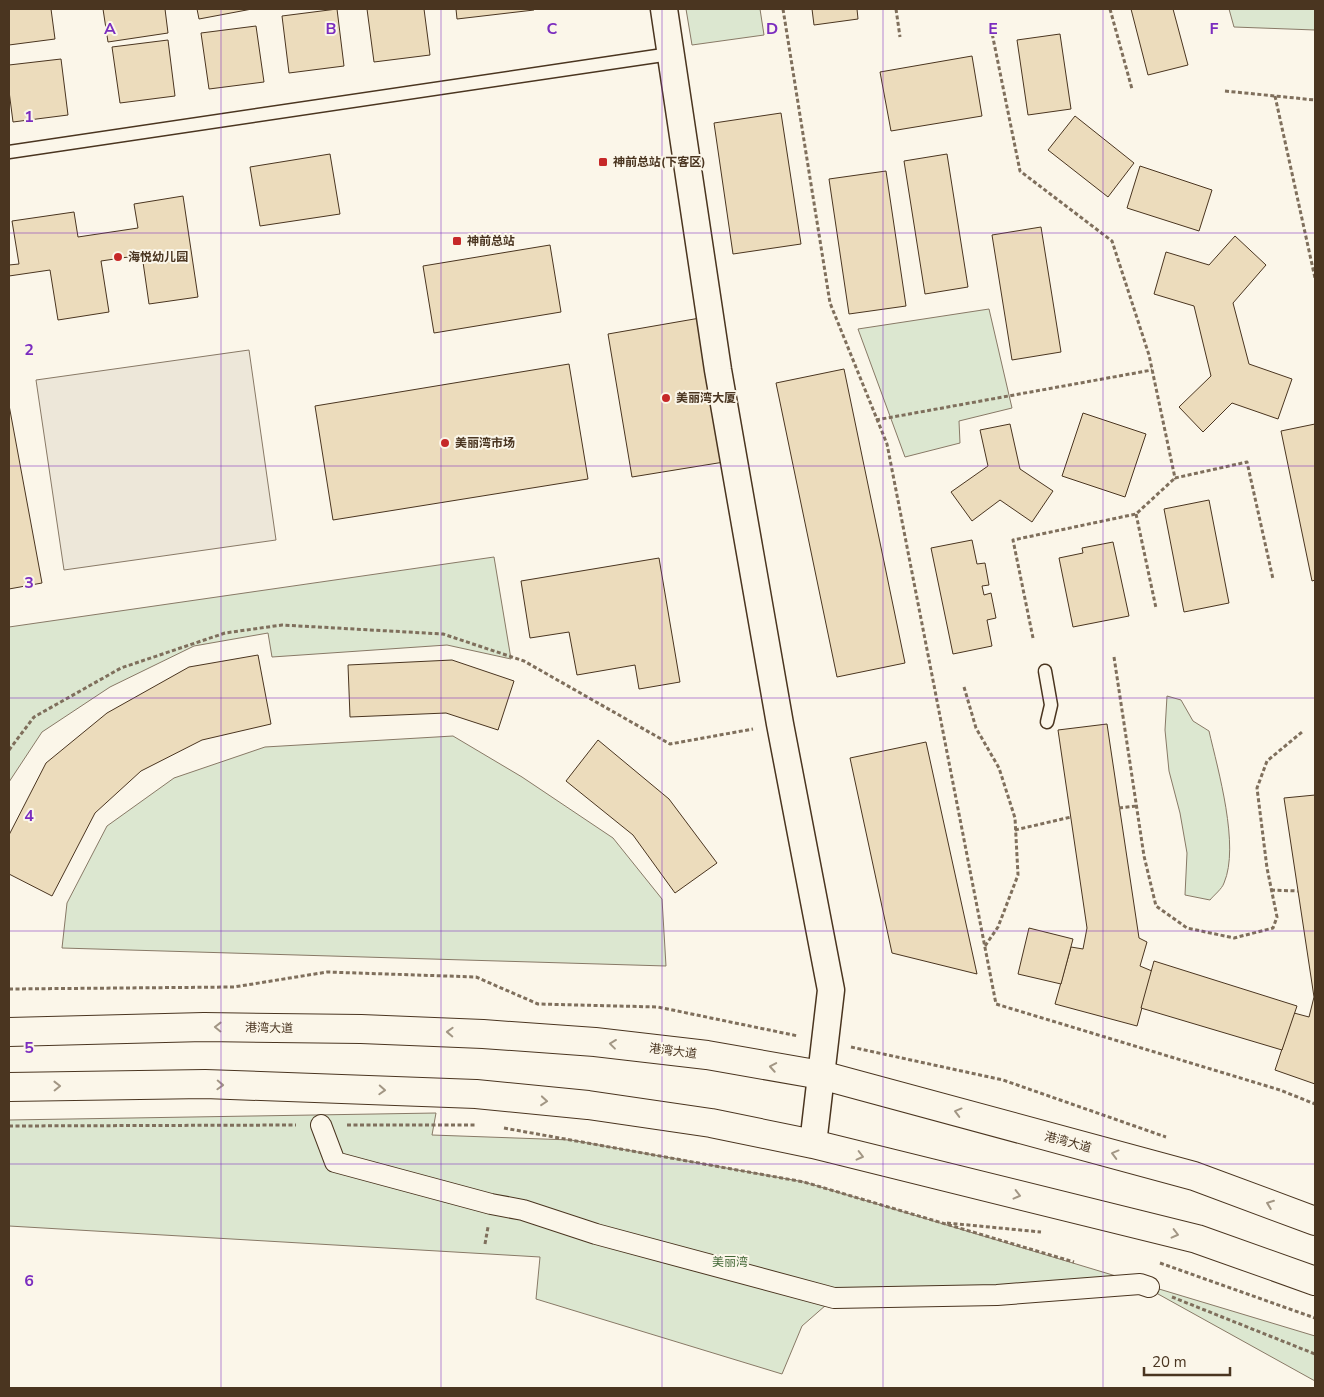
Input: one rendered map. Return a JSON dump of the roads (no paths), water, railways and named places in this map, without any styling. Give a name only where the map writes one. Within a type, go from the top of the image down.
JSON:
[{"type":"highway","name":"港湾大道","points":[[9,1032],[213,1027],[361,1029],[483,1034],[604,1043],[707,1055],[821,1075],[1194,1176],[1315,1221]]},
{"type":"highway","points":[[9,1087],[205,1084],[476,1094],[588,1105],[711,1122],[812,1144],[1197,1239],[1315,1281]]},
{"type":"street","points":[[664,9],[716,360],[780,724],[832,990],[812,1144]]},
{"type":"street","points":[[321,1125],[335,1162],[491,1204],[523,1210],[596,1234],[834,1298],[997,1295],[1140,1284],[1149,1287]]},
{"type":"lane","points":[[9,152],[670,54]]},
{"type":"lane","points":[[1045,671],[1051,705],[1047,722]]},
{"type":"place","name":"神前总站(下客区)","points":[[603,162]]},
{"type":"place","name":"神前总站","points":[[457,241]]},
{"type":"place","name":"海悦幼儿园","points":[[118,257]]},
{"type":"place","name":"美丽湾大厦","points":[[666,398]]},
{"type":"place","name":"美丽湾市场","points":[[445,443]]},
{"type":"park label","name":"美丽湾","points":[[730,1262]]}]
